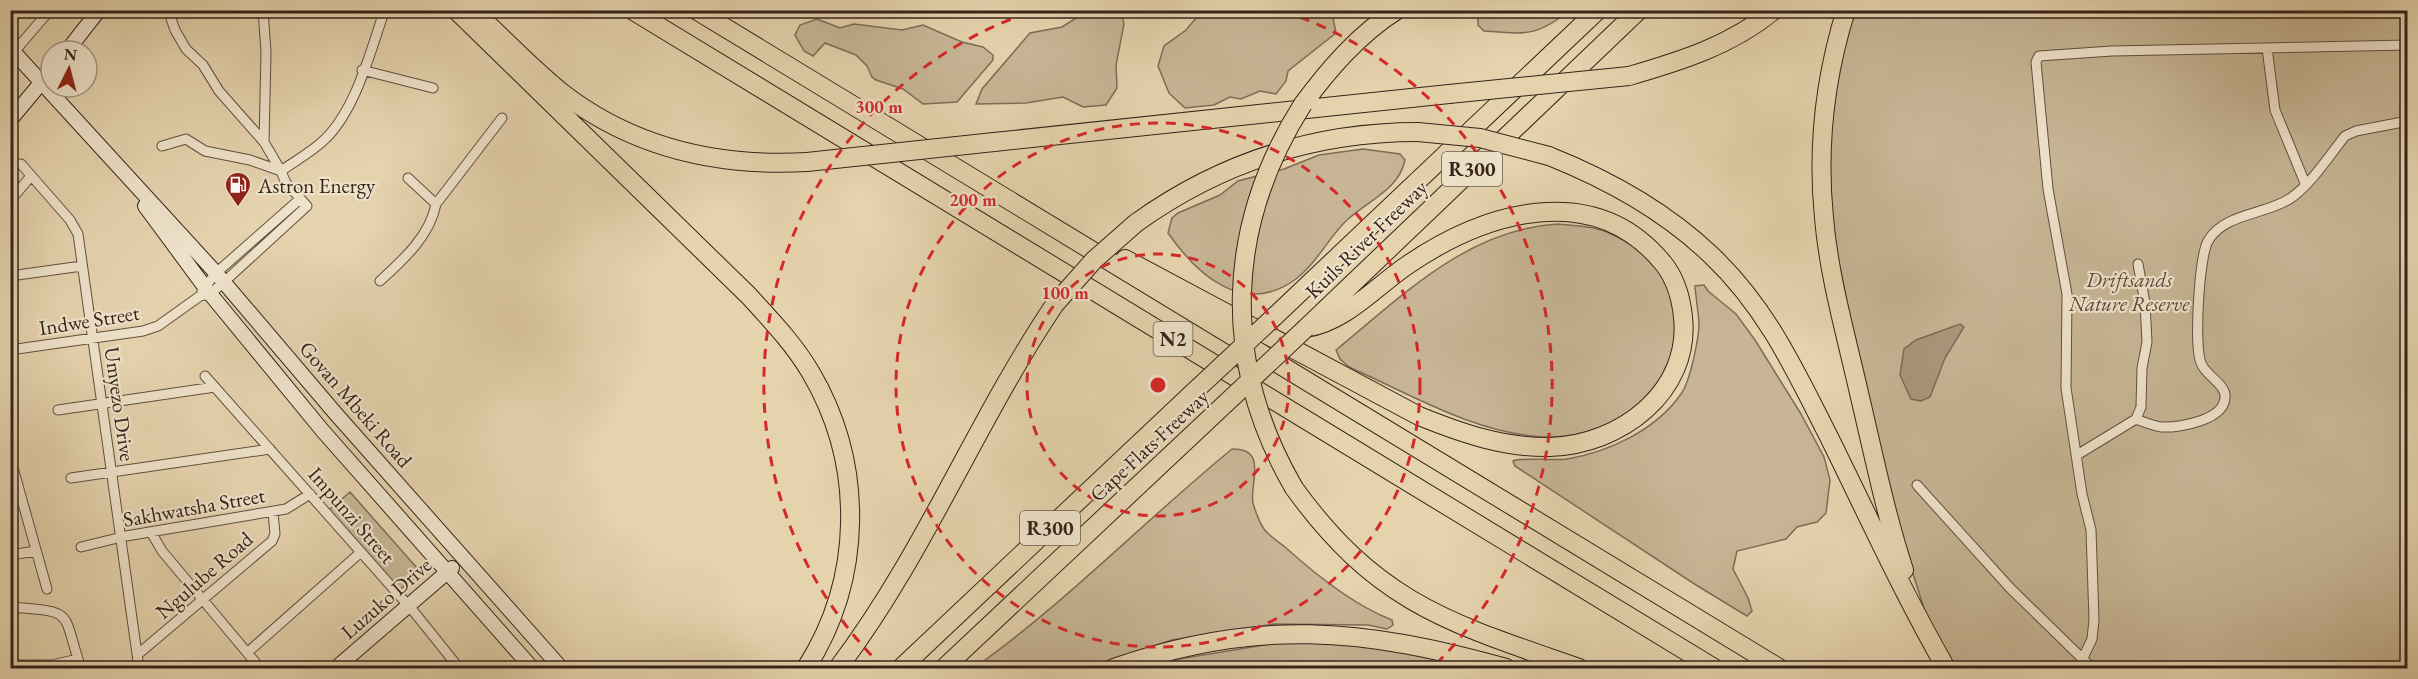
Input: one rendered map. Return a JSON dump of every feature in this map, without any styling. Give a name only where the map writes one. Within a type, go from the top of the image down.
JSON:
[{"type":"highway","points":[[456,10],[748,295],[785,335],[811,373],[837,430],[846,465],[851,518],[846,572],[837,603],[826,631],[806,669]]},
{"type":"highway","points":[[473,10],[560,91],[599,118],[640,139],[712,159],[744,162],[807,162],[1629,76],[1702,53],[1741,33],[1774,10]]},
{"type":"highway","name":"N2","points":[[632,10],[1714,669]]},
{"type":"highway","name":"N2","points":[[696,10],[1779,669]]},
{"type":"highway","points":[[1397,10],[1368,32],[1321,80],[1279,144],[1256,200],[1243,258],[1241,318],[1249,378],[1270,441],[1294,488],[1322,525],[1376,579],[1410,602],[1450,623],[1579,669]]},
{"type":"highway","name":"Kuils River Freeway","points":[[1274,317],[1598,10]]},
{"type":"highway","name":"Kuils River Freeway","points":[[1306,328],[1639,10]]},
{"type":"highway","points":[[1846,10],[1833,56],[1827,94],[1822,160],[1824,218],[1837,293],[1888,519],[1919,616]]},
{"type":"highway","points":[[838,669],[865,632],[903,571],[1015,366],[1054,304],[1094,260],[1136,223],[1192,186],[1247,161],[1288,147],[1360,134],[1418,132],[1480,138],[1549,156],[1624,190],[1670,221],[1710,254],[1759,309],[1795,365],[1946,669]]},
{"type":"highway","points":[[1047,224],[1116,254],[1419,416],[1455,431],[1512,444],[1551,447],[1589,441],[1639,416],[1668,384],[1681,356],[1684,327],[1677,286],[1668,269],[1646,244],[1614,224],[1592,216],[1540,211],[1510,217],[1468,231],[1407,265],[1334,320],[1306,328]]},
{"type":"highway","name":"Cape Flats Freeway","points":[[901,669],[1274,317]]},
{"type":"highway","name":"Cape Flats Freeway","points":[[944,669],[1306,328]]},
{"type":"highway","points":[[1113,669],[1205,643],[1284,633],[1372,637],[1445,651],[1506,669]]},
{"type":"main road","points":[[76,39],[99,10]]},
{"type":"main road","name":"Govan Mbeki Road","points":[[12,50],[39,71]]},
{"type":"main road","points":[[10,120],[39,85]]},
{"type":"main road","name":"Govan Mbeki Road","points":[[63,99],[118,168],[204,292],[532,669]]},
{"type":"main road","name":"Govan Mbeki Road","points":[[118,168],[220,278],[561,669]]},
{"type":"main road","name":"Luzuko Drive","points":[[336,669],[463,559]]},
{"type":"street","points":[[12,50],[50,10]]},
{"type":"street","points":[[168,10],[175,30],[186,49],[203,65],[219,90],[264,142],[286,183],[304,203]]},
{"type":"street","points":[[240,10],[263,12],[266,52],[264,142]]},
{"type":"street","points":[[281,171],[332,132],[348,107],[384,12]]},
{"type":"street","points":[[2083,658],[2092,639],[2094,620],[2091,530],[2066,388],[2067,294],[2048,189],[2036,62],[2039,56],[2112,51],[2408,45]]},
{"type":"street","points":[[2267,48],[2275,110],[2305,183]]},
{"type":"street","points":[[362,70],[433,88]]},
{"type":"street","points":[[380,281],[425,232],[436,204],[502,118]]},
{"type":"street","points":[[2136,419],[2159,427],[2187,426],[2210,417],[2222,406],[2225,396],[2223,388],[2207,373],[2200,362],[2201,256],[2208,240],[2220,227],[2279,205],[2293,196],[2345,136],[2356,131],[2408,121]]},
{"type":"street","points":[[162,146],[186,139],[205,151],[250,160],[281,171]]},
{"type":"street","name":"Umyezo Drive","points":[[21,164],[75,228],[93,339],[139,669]]},
{"type":"street","points":[[10,201],[31,176]]},
{"type":"street","points":[[408,178],[436,204]]},
{"type":"street","points":[[220,278],[262,232],[304,203]]},
{"type":"street","points":[[220,278],[268,240],[304,203]]},
{"type":"street","points":[[262,232],[268,240]]},
{"type":"street","points":[[2077,455],[2136,419],[2141,408],[2142,368],[2147,342],[2145,303],[2138,264]]},
{"type":"street","points":[[10,276],[82,266]]},
{"type":"street","name":"Indwe Street","points":[[10,350],[150,330],[167,321],[220,278]]},
{"type":"street","name":"Impunzi Street","points":[[205,376],[409,606],[459,669]]},
{"type":"street","points":[[58,410],[215,387]]},
{"type":"street","points":[[71,478],[270,449]]},
{"type":"street","points":[[10,457],[15,491],[47,589]]},
{"type":"street","points":[[1917,485],[2010,588],[2092,669]]},
{"type":"street","name":"Sakhwatsha Street","points":[[81,547],[121,537],[273,512],[292,507],[310,494]]},
{"type":"street","name":"Ngulube Road","points":[[137,655],[272,541],[275,534],[273,512]]},
{"type":"street","points":[[151,532],[162,551],[260,669]]},
{"type":"street","points":[[10,555],[36,551]]},
{"type":"street","points":[[248,652],[361,552]]},
{"type":"street","points":[[10,607],[54,610],[61,614],[67,621],[79,664],[10,665]]},
{"type":"green space","points":[[1089,10],[1121,11],[1124,24],[1116,65],[1117,88],[1106,105],[1083,107],[1063,97],[1026,103],[976,104],[982,89],[1030,33],[1062,27]]},
{"type":"green space","points":[[1478,10],[1569,11],[1548,26],[1538,30],[1510,33],[1484,31],[1478,25]]},
{"type":"green space","points":[[1202,11],[1346,11],[1333,18],[1336,33],[1288,71],[1286,81],[1276,94],[1260,91],[1241,99],[1230,97],[1214,105],[1185,108],[1169,93],[1158,66],[1164,46],[1186,30]]},
{"type":"green space","name":"Driftsands Nature Reserve","points":[[1856,11],[2407,11],[2407,668],[1948,668],[1939,656],[1898,526],[1861,374],[1827,202],[1829,59]]},
{"type":"green space","points":[[817,19],[840,28],[854,24],[902,30],[923,25],[962,42],[983,47],[993,55],[993,60],[957,102],[923,104],[903,89],[876,80],[856,55],[825,43],[813,56],[804,51],[795,35],[800,25]]},
{"type":"green space","points":[[1363,149],[1400,154],[1405,160],[1402,170],[1389,187],[1347,220],[1303,273],[1277,290],[1258,294],[1241,292],[1224,286],[1193,264],[1168,233],[1172,218],[1178,213],[1220,195],[1238,181],[1284,169],[1319,155]]},
{"type":"green space","points":[[1558,224],[1598,229],[1625,241],[1660,269],[1669,288],[1675,316],[1670,359],[1658,386],[1621,417],[1598,429],[1559,437],[1519,434],[1493,429],[1444,411],[1349,367],[1340,359],[1336,350],[1438,269],[1495,238],[1525,229]]},
{"type":"green space","points":[[1704,285],[1736,314],[1755,340],[1801,414],[1824,457],[1830,480],[1826,513],[1817,522],[1797,527],[1786,539],[1737,551],[1733,569],[1752,611],[1747,616],[1515,466],[1513,461],[1567,459],[1599,451],[1645,429],[1671,407],[1688,380],[1699,330],[1695,286]]},
{"type":"green space","points":[[1232,449],[1243,450],[1250,454],[1254,461],[1253,503],[1266,532],[1336,588],[1377,614],[1392,620],[1393,625],[1387,629],[1368,625],[1274,624],[1172,640],[1084,668],[974,668],[1073,589]]},
{"type":"green space","points":[[350,492],[417,568],[417,577],[399,590],[329,510]]},
{"type":"green space","points":[[1282,642],[1368,644],[1473,668],[1149,668],[1179,659]]},
{"type":"shaded area","points":[[1960,324],[1964,327],[1945,358],[1930,397],[1921,401],[1911,399],[1900,375],[1904,349],[1916,340]]},
{"type":"place","name":"Astron Energy","points":[[238,208]]}]
